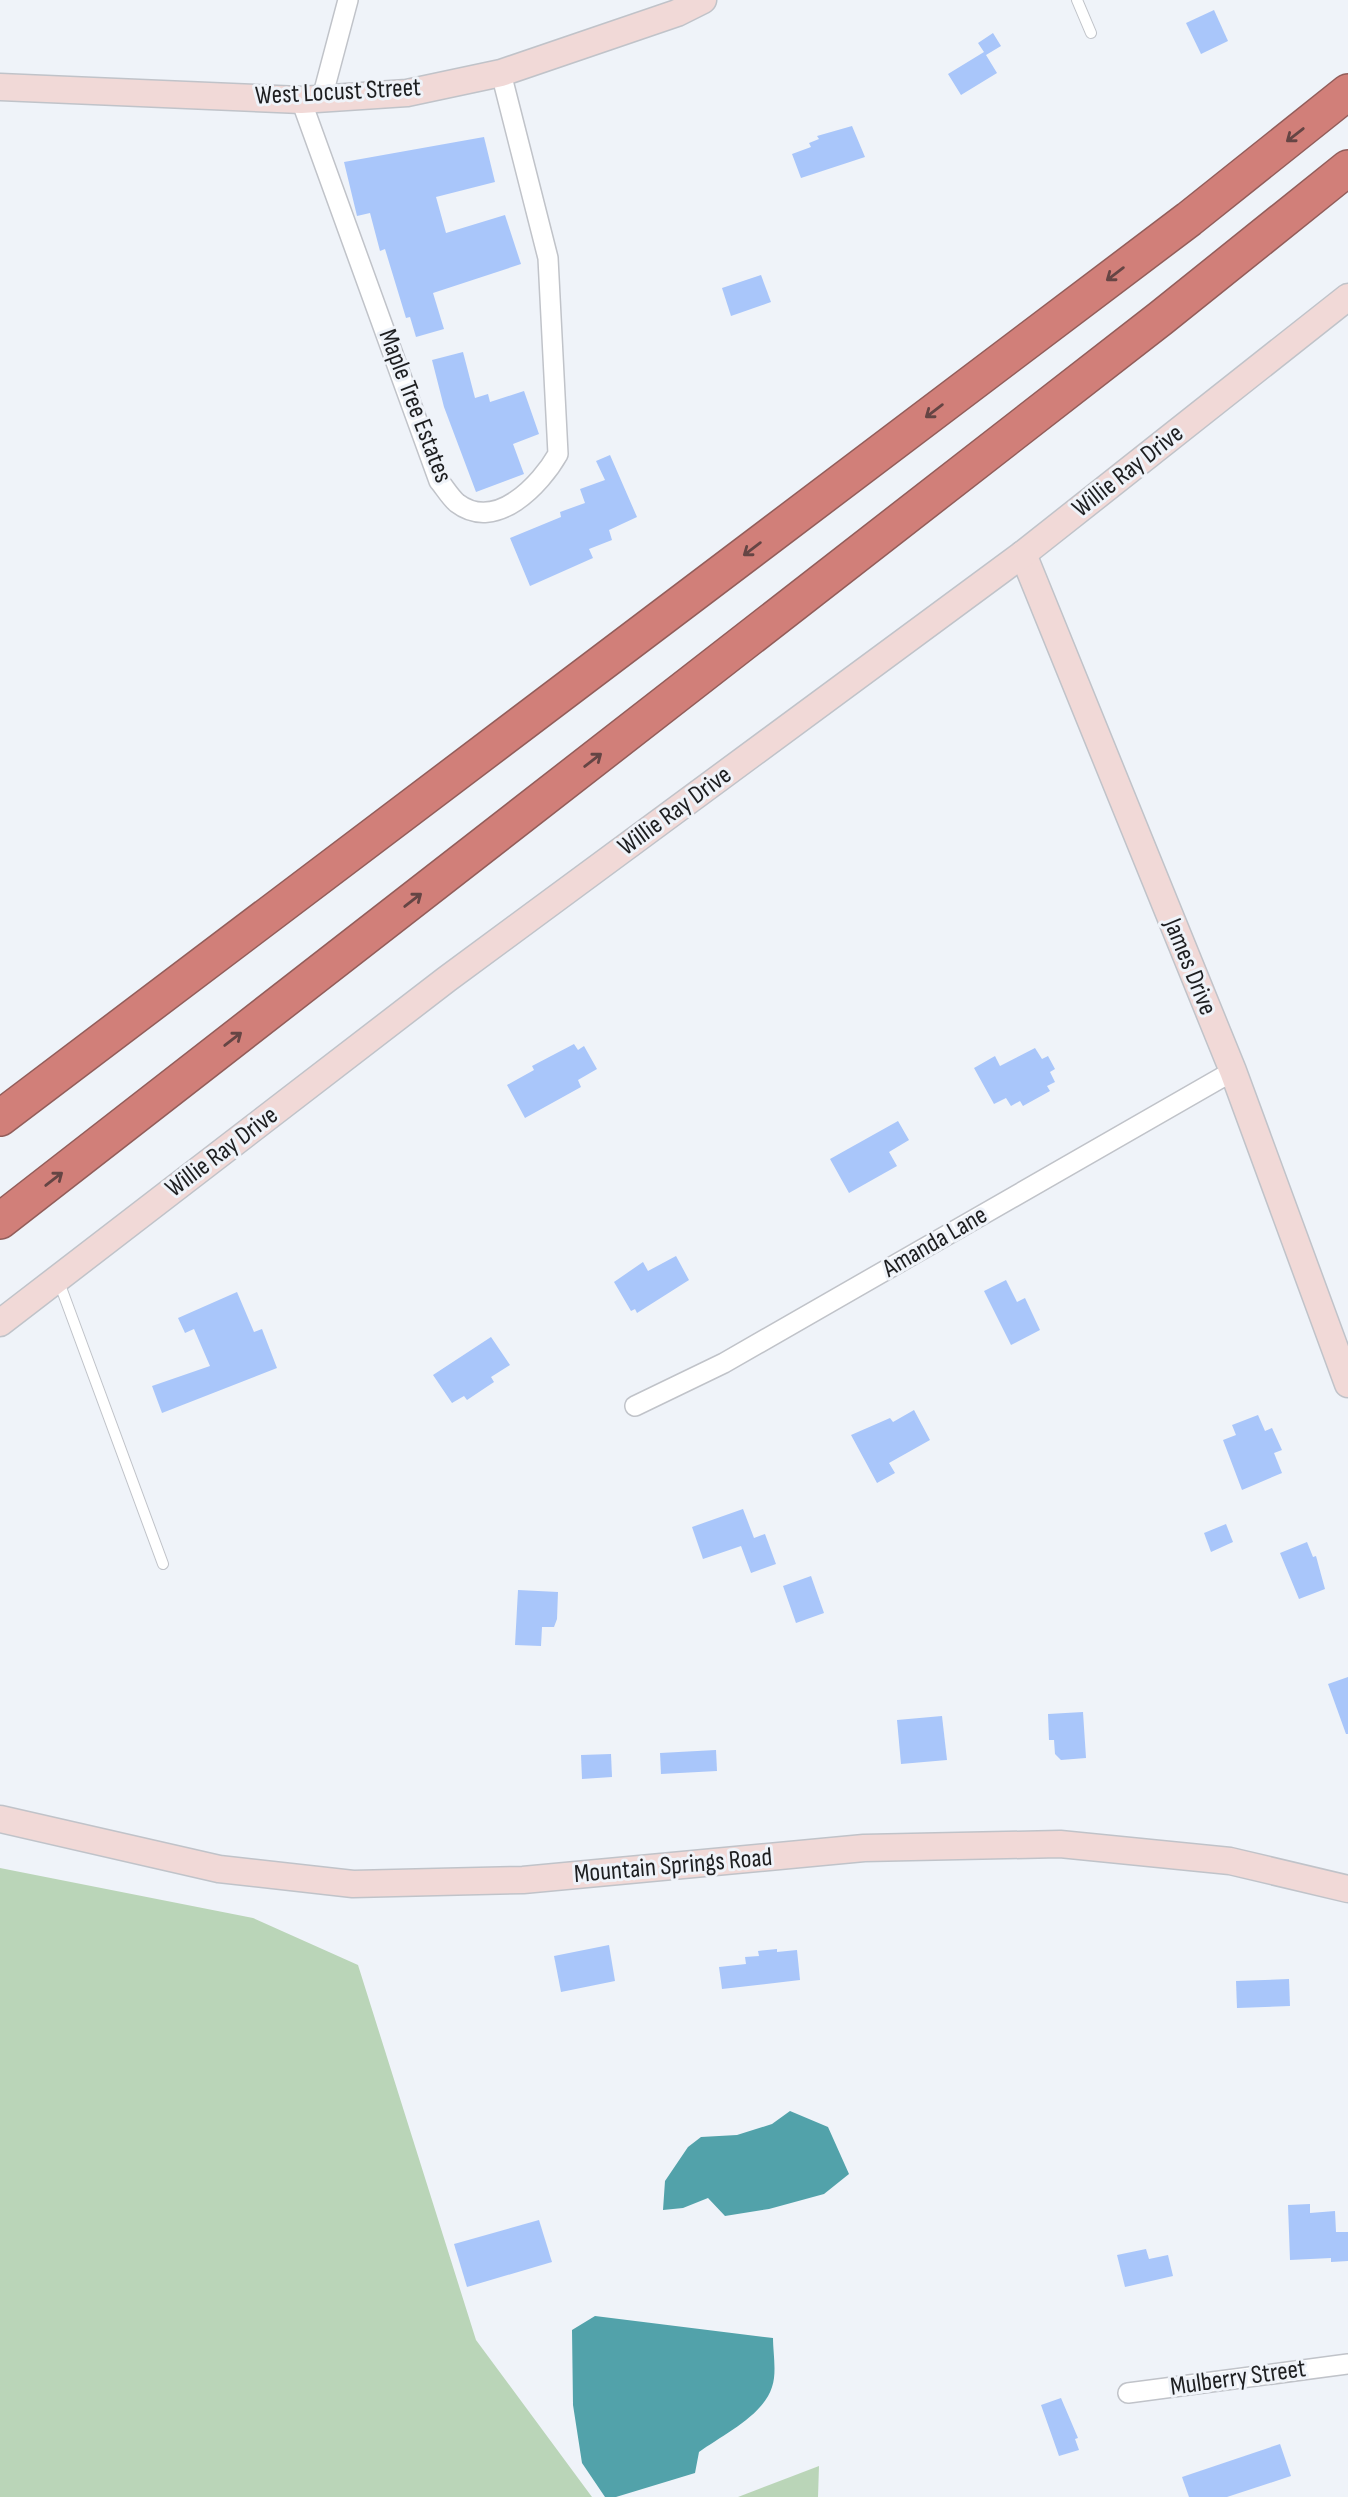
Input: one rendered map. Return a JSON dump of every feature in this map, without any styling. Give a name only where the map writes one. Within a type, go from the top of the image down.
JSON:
[{"type":"highway","points":[[0,1118],[1189,219],[1348,92]]},
{"type":"highway","points":[[0,1221],[1161,318],[1348,168]]},
{"type":"street","points":[[311,99],[348,0]]},
{"type":"street","name":"West Locust Street","points":[[0,87],[311,99],[407,93],[501,73],[677,13],[703,0]]},
{"type":"street","name":"Maple Tree Estates","points":[[311,99],[439,481],[458,504],[483,512],[519,502],[546,476],[558,454],[548,257],[501,73]]},
{"type":"street","name":"Willie Ray Drive","points":[[0,1323],[447,979],[1023,554],[1348,297]]},
{"type":"street","name":"James Drive","points":[[1023,554],[1233,1071],[1348,1384]]},
{"type":"street","name":"Amanda Lane","points":[[635,1406],[723,1363],[1233,1071]]},
{"type":"street","name":"Mountain Springs Road","points":[[0,1819],[219,1869],[353,1884],[523,1880],[864,1848],[1060,1844],[1230,1861],[1348,1889]]},
{"type":"street","name":"Mulberry Street","points":[[1128,2393],[1348,2364]]},
{"type":"lane","points":[[1077,0],[1091,33]]},
{"type":"lane","points":[[57,1278],[163,1564]]},
{"type":"green space","points":[[0,1868],[253,1918],[358,1965],[476,2340],[592,2497],[0,2497]]},
{"type":"green space","points":[[819,2466],[818,2497],[738,2497]]},
{"type":"water","points":[[790,2111],[828,2127],[849,2174],[824,2194],[769,2209],[725,2216],[708,2198],[683,2208],[663,2210],[665,2181],[688,2147],[701,2137],[737,2135],[772,2124]]},
{"type":"water","points":[[595,2316],[773,2338],[775,2369],[772,2387],[751,2416],[699,2452],[695,2473],[616,2497],[605,2497],[582,2463],[573,2405],[572,2330]]},
{"type":"building","points":[[1214,10],[1228,41],[1201,54],[1186,23]]},
{"type":"building","points":[[993,33],[1001,46],[986,55],[997,73],[961,95],[948,74],[984,52],[978,43]]},
{"type":"building","points":[[852,126],[865,157],[801,178],[792,154],[811,147],[809,143],[819,139],[817,136]]},
{"type":"building","points":[[484,137],[495,182],[436,197],[446,233],[505,215],[521,264],[433,293],[444,329],[416,337],[410,317],[406,318],[385,249],[380,251],[370,213],[357,216],[344,162]]},
{"type":"building","points":[[761,275],[771,302],[731,316],[722,288]]},
{"type":"building","points":[[463,352],[475,398],[488,394],[490,402],[524,391],[539,434],[513,444],[524,474],[476,492],[444,407],[432,360]]},
{"type":"building","points":[[610,455],[637,517],[609,530],[612,540],[589,549],[593,558],[530,586],[510,538],[561,517],[560,512],[585,503],[580,489],[605,480],[596,461]]},
{"type":"building","points":[[574,1044],[578,1050],[584,1046],[597,1069],[578,1080],[581,1087],[525,1118],[507,1085],[534,1070],[532,1066]]},
{"type":"building","points":[[1035,1048],[1042,1059],[1048,1056],[1055,1069],[1050,1072],[1055,1082],[1047,1086],[1050,1091],[1023,1106],[1020,1101],[1011,1106],[1006,1098],[994,1104],[974,1068],[995,1056],[1000,1066]]},
{"type":"building","points":[[898,1121],[909,1140],[889,1152],[897,1166],[849,1193],[830,1159]]},
{"type":"building","points":[[676,1256],[689,1280],[637,1313],[635,1309],[631,1311],[614,1282],[643,1262],[648,1271]]},
{"type":"building","points":[[1006,1280],[1017,1302],[1025,1298],[1040,1330],[1011,1345],[984,1291]]},
{"type":"building","points":[[237,1292],[254,1332],[262,1329],[277,1368],[162,1413],[152,1386],[210,1366],[194,1329],[185,1333],[178,1318]]},
{"type":"building","points":[[491,1337],[510,1365],[491,1377],[494,1382],[467,1400],[464,1396],[452,1403],[433,1375]]},
{"type":"building","points":[[914,1410],[930,1440],[889,1463],[895,1473],[877,1483],[851,1435],[890,1418],[893,1422]]},
{"type":"building","points":[[1258,1415],[1265,1431],[1272,1428],[1282,1450],[1274,1453],[1282,1473],[1242,1490],[1223,1440],[1236,1435],[1232,1425]]},
{"type":"building","points":[[743,1509],[754,1538],[765,1534],[776,1564],[751,1573],[741,1546],[703,1559],[692,1527]]},
{"type":"building","points":[[1226,1524],[1233,1542],[1211,1552],[1204,1533]]},
{"type":"building","points":[[1307,1542],[1313,1557],[1316,1556],[1325,1589],[1299,1599],[1280,1553]]},
{"type":"building","points":[[811,1576],[824,1613],[796,1623],[783,1586]]},
{"type":"building","points":[[518,1590],[558,1592],[557,1619],[554,1627],[542,1627],[541,1646],[515,1645]]},
{"type":"building","points":[[1348,1677],[1348,1734],[1346,1734],[1328,1684]]},
{"type":"building","points":[[1083,1712],[1086,1758],[1061,1760],[1055,1754],[1054,1740],[1049,1740],[1048,1714]]},
{"type":"building","points":[[942,1716],[947,1760],[901,1764],[897,1720]]},
{"type":"building","points":[[716,1750],[717,1771],[661,1774],[660,1753]]},
{"type":"building","points":[[611,1754],[612,1777],[582,1779],[581,1755]]},
{"type":"building","points":[[609,1945],[615,1981],[561,1992],[554,1956]]},
{"type":"building","points":[[777,1949],[777,1952],[797,1950],[800,1980],[722,1989],[719,1967],[746,1964],[745,1957],[759,1956],[758,1951]]},
{"type":"building","points":[[1289,1979],[1290,2006],[1237,2008],[1236,1981]]},
{"type":"building","points":[[1310,2204],[1310,2213],[1335,2211],[1336,2232],[1348,2232],[1348,2261],[1331,2262],[1331,2258],[1290,2260],[1288,2205]]},
{"type":"building","points":[[539,2220],[552,2262],[467,2287],[454,2244]]},
{"type":"building","points":[[1146,2249],[1149,2259],[1168,2255],[1173,2276],[1125,2287],[1117,2255]]},
{"type":"building","points":[[1061,2398],[1078,2438],[1075,2439],[1079,2450],[1059,2456],[1041,2405]]},
{"type":"building","points":[[1280,2444],[1291,2476],[1227,2497],[1189,2497],[1182,2477]]}]
